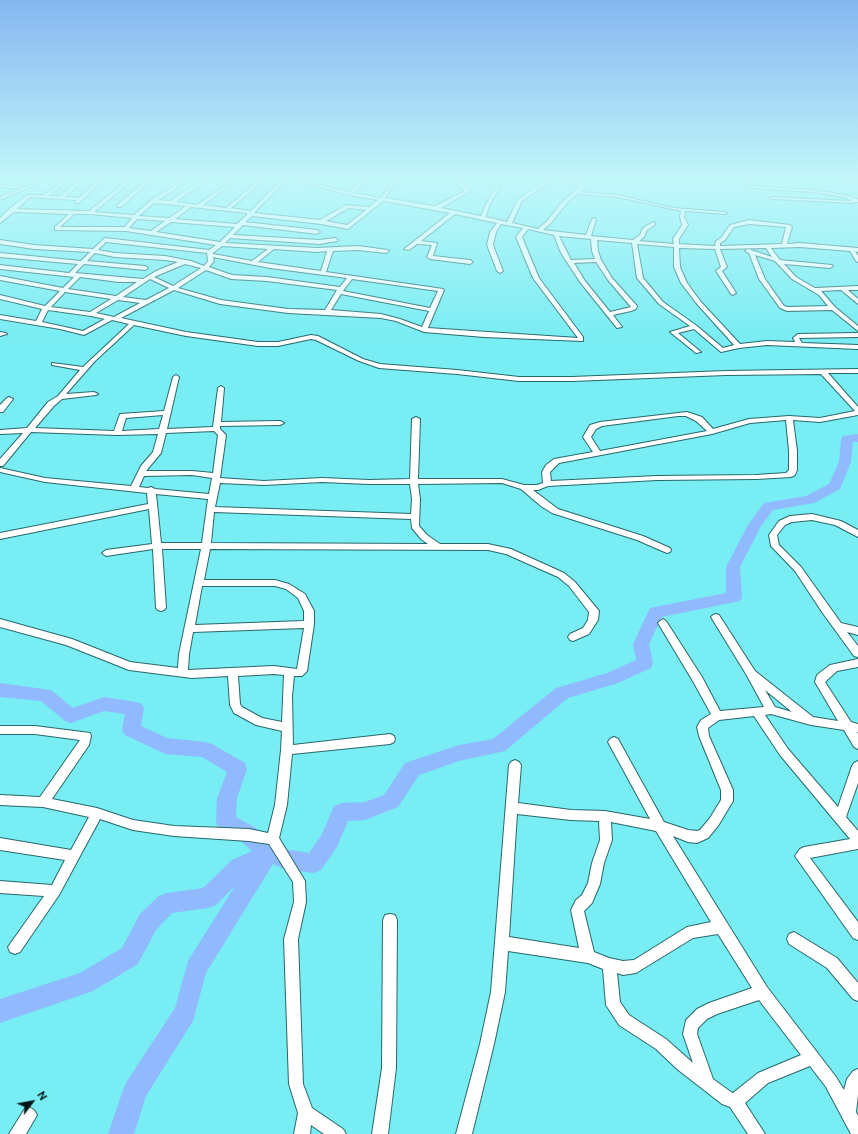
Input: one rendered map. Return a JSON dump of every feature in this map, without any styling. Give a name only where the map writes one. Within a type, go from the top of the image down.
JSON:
[{"type":"street","points":[[152,233],[221,244],[272,248],[330,251],[349,248],[372,248],[386,251]]},
{"type":"street","points":[[210,253],[232,233]]},
{"type":"street","points":[[407,249],[428,233]]},
{"type":"street","points":[[493,233],[490,245],[500,271]]},
{"type":"street","points":[[150,277],[173,288],[231,303],[288,311],[381,316],[398,320],[424,330],[581,340],[571,324],[536,278],[519,237],[522,233]]},
{"type":"street","points":[[552,233],[676,246],[738,248],[784,245],[827,246],[858,250]]},
{"type":"street","points":[[592,233],[591,238],[598,260],[610,279],[634,306],[634,308],[629,310],[609,314]]},
{"type":"street","points":[[634,242],[642,236],[643,233]]},
{"type":"street","points":[[681,233],[676,239],[677,267],[684,283],[699,303],[738,346]]},
{"type":"street","points":[[727,233],[723,239],[718,242],[717,247],[724,267],[719,271],[733,293]]},
{"type":"street","points":[[784,245],[787,233]]},
{"type":"street","points":[[556,234],[570,262],[583,282],[619,327]]},
{"type":"street","points":[[229,236],[314,241],[334,240]]},
{"type":"street","points":[[71,274],[105,240],[210,253],[253,263],[439,288],[441,290],[424,330]]},
{"type":"street","points":[[417,242],[435,244],[430,257],[470,262]]},
{"type":"street","points":[[634,242],[640,278],[661,303],[695,328],[721,350],[738,346],[767,343],[858,347]]},
{"type":"street","points":[[1,244],[93,251],[115,255],[165,258],[186,262],[231,277],[266,278],[328,288],[342,288],[432,310]]},
{"type":"street","points":[[767,246],[778,261],[794,278],[814,290],[823,292],[842,288],[858,288]]},
{"type":"street","points":[[253,263],[272,248]]},
{"type":"street","points":[[738,248],[778,261],[830,266]]},
{"type":"street","points":[[850,249],[858,260]]},
{"type":"street","points":[[323,273],[330,251]]},
{"type":"street","points":[[751,252],[762,279],[782,307],[787,309],[833,308]]},
{"type":"street","points":[[0,317],[38,323],[84,333],[173,288],[204,268],[211,261],[210,253]]},
{"type":"street","points":[[0,255],[145,268]]},
{"type":"street","points":[[570,262],[598,260]]},
{"type":"street","points":[[91,314],[120,298],[150,277],[166,268],[186,262]]},
{"type":"street","points":[[0,266],[78,276],[144,281]]},
{"type":"street","points":[[38,323],[46,308],[78,276]]},
{"type":"street","points":[[327,312],[342,288],[351,277]]},
{"type":"street","points":[[0,278],[64,290],[146,302]]},
{"type":"street","points":[[842,288],[858,302]]},
{"type":"street","points":[[823,292],[833,308],[858,329]]},
{"type":"street","points":[[0,297],[46,308],[91,314],[132,324],[186,334],[258,344],[278,344],[311,337],[318,338],[361,360],[379,366],[457,372],[519,379],[572,379],[726,373],[858,371]]},
{"type":"street","points":[[1,461],[51,404],[60,397],[112,342],[132,324]]},
{"type":"street","points":[[695,328],[674,332],[698,352]]},
{"type":"street","points":[[838,335],[846,347]]},
{"type":"street","points":[[799,344],[796,338],[798,336],[858,335]]},
{"type":"street","points":[[54,364],[86,369]]},
{"type":"street","points":[[547,484],[546,472],[549,467],[557,461],[712,432],[749,421],[789,418],[820,420],[858,412],[822,371]]},
{"type":"street","points":[[134,488],[147,463],[156,456],[176,377]]},
{"type":"street","points":[[183,673],[182,664],[206,546],[210,509],[222,435],[217,426],[221,388]]},
{"type":"street","points":[[60,397],[94,394]]},
{"type":"street","points":[[0,410],[9,399]]},
{"type":"street","points":[[117,433],[123,416],[167,413]]},
{"type":"street","points":[[598,453],[587,437],[589,432],[594,427],[600,424],[687,414],[699,419],[712,432]]},
{"type":"street","points":[[140,474],[192,473],[216,478],[264,483],[322,480],[414,482],[478,480],[502,481],[524,487],[538,488],[547,484],[658,478],[756,477],[788,475],[792,473],[793,470],[793,451],[789,418]]},
{"type":"street","points":[[416,419],[414,482],[416,500],[415,526],[418,531],[438,547]]},
{"type":"street","points":[[0,432],[28,430],[117,433],[162,431],[247,423],[280,424]]},
{"type":"street","points":[[0,470],[45,480],[212,497]]},
{"type":"street","points":[[524,487],[555,511],[640,538],[667,550]]},
{"type":"street","points":[[151,490],[157,546],[161,608]]},
{"type":"street","points":[[0,536],[152,506]]},
{"type":"street","points":[[210,509],[416,517]]},
{"type":"street","points":[[858,534],[838,523],[812,516],[790,519],[782,523],[773,535],[775,546],[798,569],[804,580],[858,653]]},
{"type":"street","points":[[106,553],[157,546],[499,548],[561,575],[572,584],[594,611],[593,620],[586,631],[573,637]]},
{"type":"street","points":[[0,623],[69,642],[129,666],[192,674],[274,670],[298,673],[302,671],[309,624],[309,611],[298,592],[289,587],[275,583],[199,583]]},
{"type":"street","points":[[716,617],[750,671],[771,710]]},
{"type":"street","points":[[664,623],[698,680],[717,716]]},
{"type":"street","points":[[189,629],[309,624]]},
{"type":"street","points":[[837,626],[858,631]]},
{"type":"street","points":[[858,663],[834,668],[821,678],[820,682],[853,728],[858,744]]},
{"type":"street","points":[[233,671],[235,705],[238,710],[260,722],[287,728]]},
{"type":"street","points":[[750,671],[811,721]]},
{"type":"street","points":[[289,672],[287,750],[281,805],[274,839],[299,881],[300,902],[291,939],[296,1084],[306,1114],[302,1134]]},
{"type":"street","points":[[512,808],[565,814],[605,816],[660,826],[688,836],[697,837],[704,834],[727,801],[727,790],[704,736],[702,727],[705,723],[717,716],[771,710],[811,721],[853,728]]},
{"type":"street","points":[[756,711],[784,752],[840,818],[858,842],[804,853],[801,856],[803,861],[858,933]]},
{"type":"street","points":[[0,730],[35,730],[86,736],[85,742],[66,767],[43,802]]},
{"type":"street","points":[[287,750],[390,739]]},
{"type":"street","points":[[614,742],[660,826],[721,927],[762,992],[831,1082],[858,1131]]},
{"type":"street","points":[[464,1134],[487,1044],[498,992],[515,765]]},
{"type":"street","points":[[840,818],[858,766]]},
{"type":"street","points":[[0,800],[43,802],[97,813],[133,825],[174,831],[249,835],[274,839]]},
{"type":"street","points":[[14,948],[56,891],[73,856],[97,813]]},
{"type":"street","points":[[588,956],[578,910],[581,904],[587,899],[594,884],[601,852],[606,840],[605,816]]},
{"type":"street","points":[[0,844],[73,856]]},
{"type":"street","points":[[0,887],[56,891]]},
{"type":"street","points":[[380,1134],[389,1068],[390,920]]},
{"type":"street","points":[[502,943],[588,956],[609,965],[623,968],[636,966],[692,932],[721,927]]},
{"type":"street","points":[[794,939],[832,963],[858,994]]},
{"type":"street","points":[[609,965],[613,1005],[624,1020],[661,1044],[708,1086],[727,1099],[735,1101],[757,1134]]},
{"type":"street","points":[[708,1086],[690,1034],[691,1025],[702,1014],[714,1008],[762,992]]},
{"type":"street","points":[[735,1101],[763,1078],[812,1058]]},
{"type":"street","points":[[848,1112],[852,1084],[858,1076]]},
{"type":"street","points":[[17,1134],[29,1114]]},
{"type":"street","points":[[306,1114],[338,1134]]},
{"type":"waterway","points":[[269,853],[284,859],[314,863],[330,840],[341,812],[365,811],[391,801],[412,769],[459,753],[498,746],[562,693],[612,678],[645,663],[641,644],[656,612],[734,597],[733,567],[755,525],[769,506],[809,500],[835,486],[845,462],[847,439],[858,438]]},
{"type":"waterway","points":[[0,690],[45,695],[71,716],[104,704],[135,708],[131,730],[165,746],[205,750],[238,769],[227,798],[226,822],[249,835],[269,853]]},
{"type":"waterway","points":[[0,1011],[85,983],[130,956],[148,922],[167,903],[208,898],[239,867],[269,853]]},
{"type":"waterway","points":[[121,1134],[136,1090],[185,1013],[196,969],[268,854]]}]
